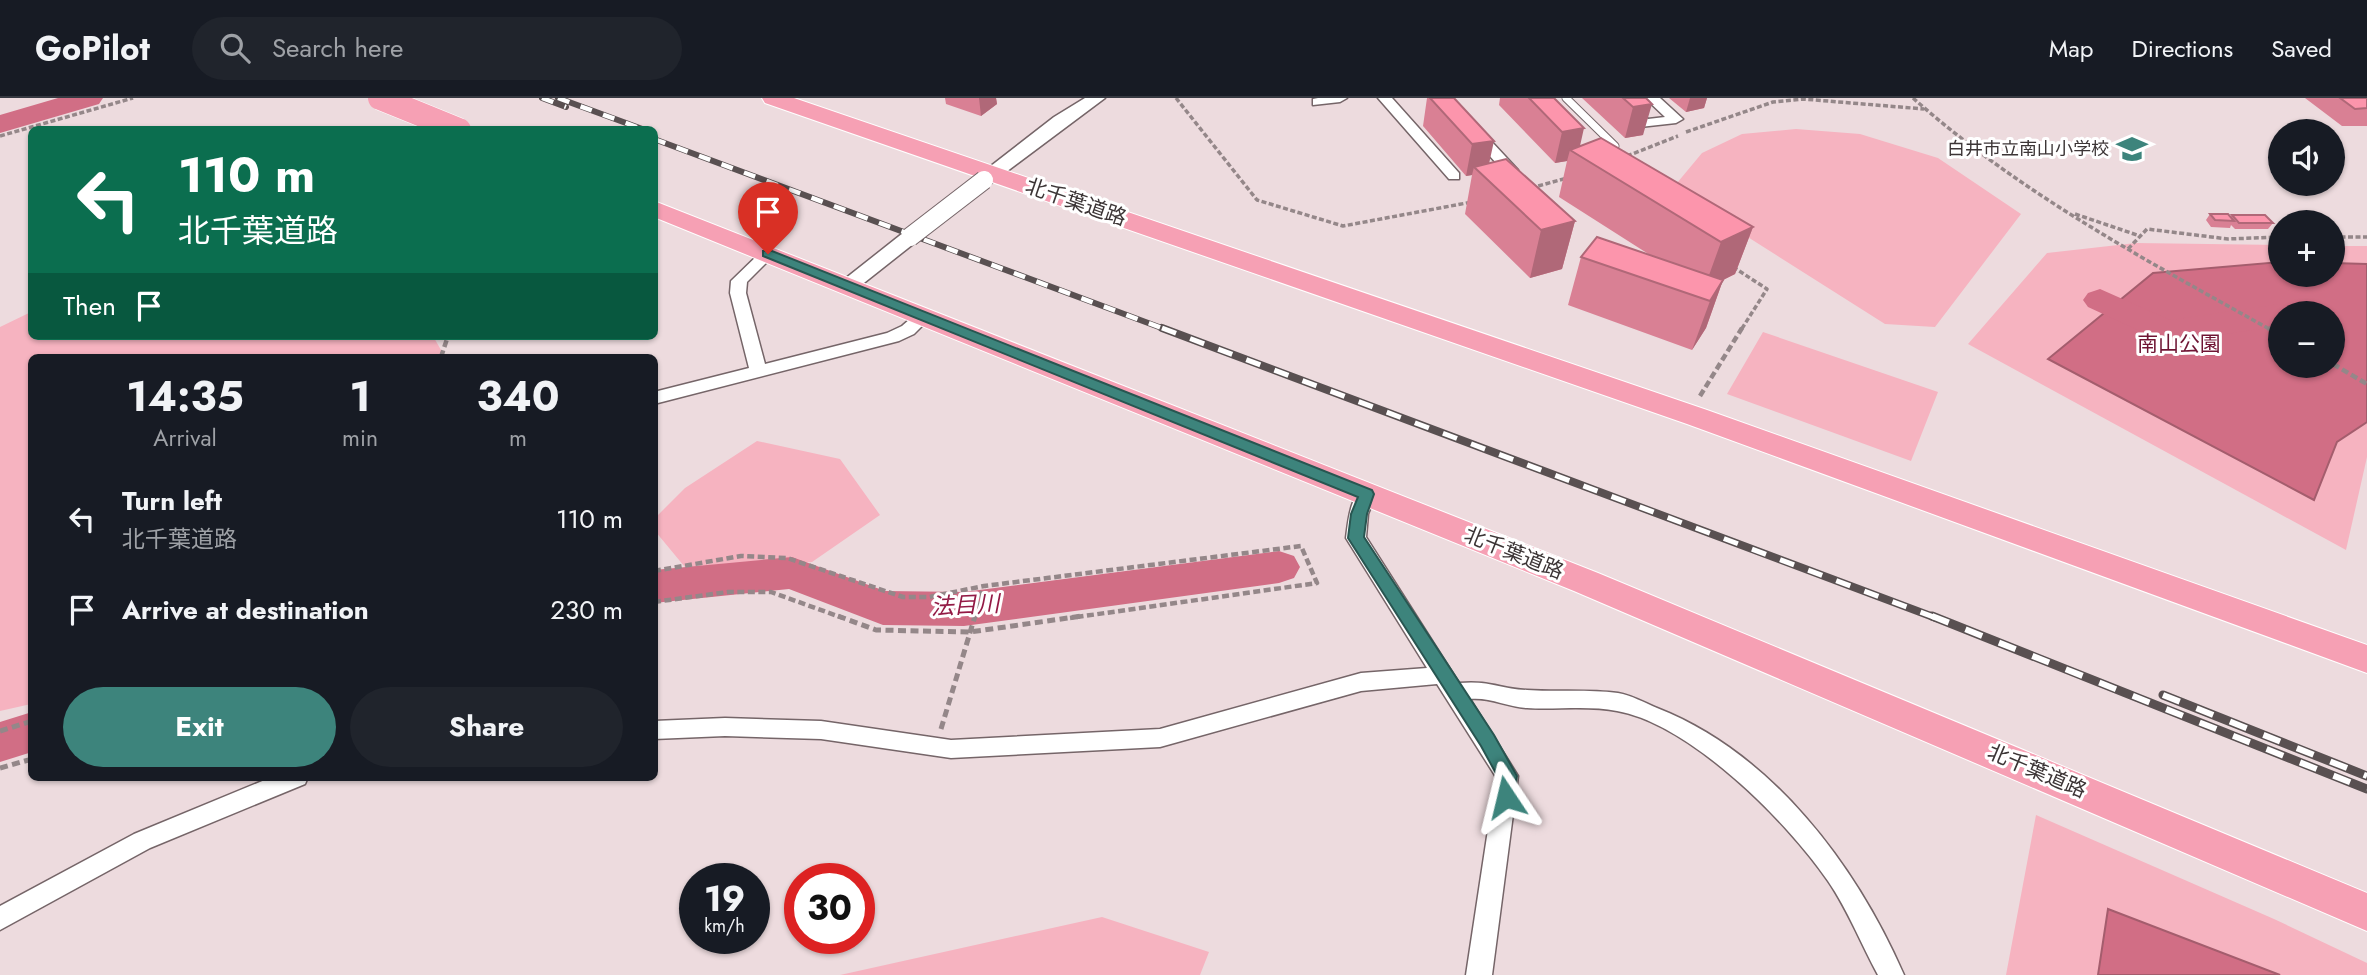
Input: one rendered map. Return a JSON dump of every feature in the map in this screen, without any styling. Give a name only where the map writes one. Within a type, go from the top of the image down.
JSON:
[{"type":"highway","points":[[380,98],[449,126]]},
{"type":"highway","name":"北千葉道路","points":[[773,98],[988,176],[1723,426],[2367,659]]},
{"type":"highway","name":"北千葉道路","points":[[658,210],[768,254],[854,281],[923,317],[1367,494],[1875,702],[2367,912]]},
{"type":"street","points":[[854,281],[1060,121],[1097,98]]},
{"type":"street","points":[[1318,102],[1340,98]]},
{"type":"street","points":[[1385,98],[1454,176]]},
{"type":"street","points":[[1444,98],[1513,173]]},
{"type":"street","points":[[1614,98],[1645,124],[1676,119],[1651,98]]},
{"type":"street","points":[[758,370],[738,293],[740,281],[768,254]]},
{"type":"street","points":[[658,397],[894,337],[908,330],[923,317]]},
{"type":"street","points":[[1367,494],[1359,514],[1356,538],[1507,776],[1479,975]]},
{"type":"street","points":[[658,730],[725,727],[821,730],[951,749],[1160,738],[1361,681],[1449,684],[1524,699],[1619,702],[1682,727],[1748,775],[1788,816],[1836,874],[1891,975]]},
{"type":"street","points":[[0,919],[62,882],[142,841],[287,781]]},
{"type":"lane","points":[[1566,98],[1615,146],[1594,150]]},
{"type":"path","points":[[35,126],[133,98]]},
{"type":"path","points":[[1176,98],[1257,200],[1343,226],[1475,201]]},
{"type":"path","points":[[1913,98],[1955,138],[2065,211],[2268,328]]},
{"type":"path","points":[[1615,161],[1731,114],[1773,102],[1803,99],[1924,108]]},
{"type":"path","points":[[0,136],[28,128]]},
{"type":"path","points":[[1527,189],[1576,175]]},
{"type":"path","points":[[2065,211],[2140,236]]},
{"type":"path","points":[[2128,248],[2147,229],[2228,239],[2268,237]]},
{"type":"path","points":[[2345,237],[2367,237]]},
{"type":"path","points":[[1698,399],[1767,289],[1722,260]]},
{"type":"path","points":[[2345,372],[2367,384]]},
{"type":"path","points":[[658,570],[741,556],[787,558],[903,597],[929,597],[985,586],[1301,546],[1317,583],[970,632],[876,630],[771,592],[727,592],[658,601]]},
{"type":"path","points":[[935,747],[985,586]]},
{"type":"path","points":[[0,731],[28,722]]},
{"type":"path","points":[[0,768],[28,760]]},
{"type":"green space","points":[[1796,129],[1860,134],[1938,158],[2021,214],[1935,327],[1885,324],[1672,189],[1702,153],[1742,134]]},
{"type":"green space","name":"南山公園","points":[[2136,243],[2268,245],[2268,287],[2345,287],[2345,246],[2367,246],[2367,457],[2346,550],[1968,344],[2047,253]]},
{"type":"green space","points":[[28,313],[28,340],[435,340],[443,354],[28,354],[28,705],[0,711],[0,327]]},
{"type":"green space","points":[[1763,332],[1938,392],[1911,461],[1727,394]]},
{"type":"green space","points":[[757,441],[840,459],[880,515],[812,562],[689,572],[658,535],[658,515],[685,488]]},
{"type":"green space","points":[[2036,815],[2274,919],[2367,963],[2367,975],[2006,975]]},
{"type":"green space","points":[[1102,917],[1209,952],[1200,975],[840,975]]},
{"type":"shaded area","points":[[2268,263],[2268,287],[2345,287],[2345,263],[2367,264],[2367,422],[2337,442],[2314,500],[2048,359],[2153,273]]},
{"type":"shaded area","points":[[2108,909],[2280,975],[2098,975]]},
{"type":"building","points":[[1430,98],[1454,98],[1494,141],[1472,144]]},
{"type":"building","points":[[1529,98],[1554,98],[1584,128],[1562,132]]},
{"type":"building","points":[[1623,98],[1646,98],[1652,104],[1633,107]]},
{"type":"building","points":[[2340,98],[2367,98],[2367,108],[2355,109]]},
{"type":"building","points":[[1601,138],[1753,227],[1721,242],[1570,150]]},
{"type":"building","points":[[1506,159],[1575,221],[1541,230],[1474,167]]},
{"type":"building","points":[[2210,214],[2228,214],[2234,221],[2215,220]]},
{"type":"building","points":[[2232,215],[2265,215],[2268,218],[2268,223],[2239,223]]},
{"type":"building","points":[[1597,237],[1723,280],[1710,301],[1581,257]]},
{"type":"waterway","points":[[0,124],[89,98]]},
{"type":"waterway","name":"法目川","points":[[2100,300],[2166,332],[2268,317]]},
{"type":"waterway","name":"法目川","points":[[658,587],[792,573],[883,608],[964,609],[1279,567]]},
{"type":"waterway","name":"法目川","points":[[0,742],[28,733]]},
{"type":"railway","points":[[542,98],[566,107]]},
{"type":"railway","points":[[558,98],[634,126]]},
{"type":"railway","points":[[658,140],[1167,330]]},
{"type":"railway","points":[[1162,328],[1936,618]]},
{"type":"railway","points":[[1932,616],[2367,789]]},
{"type":"railway","points":[[2163,695],[2367,776]]},
{"type":"place","name":"白井市立南山小学校","points":[[2132,149]]},
{"type":"route","points":[[768,254],[1367,494],[1359,514],[1356,538],[1488,741],[1507,776],[1506,797]]}]
